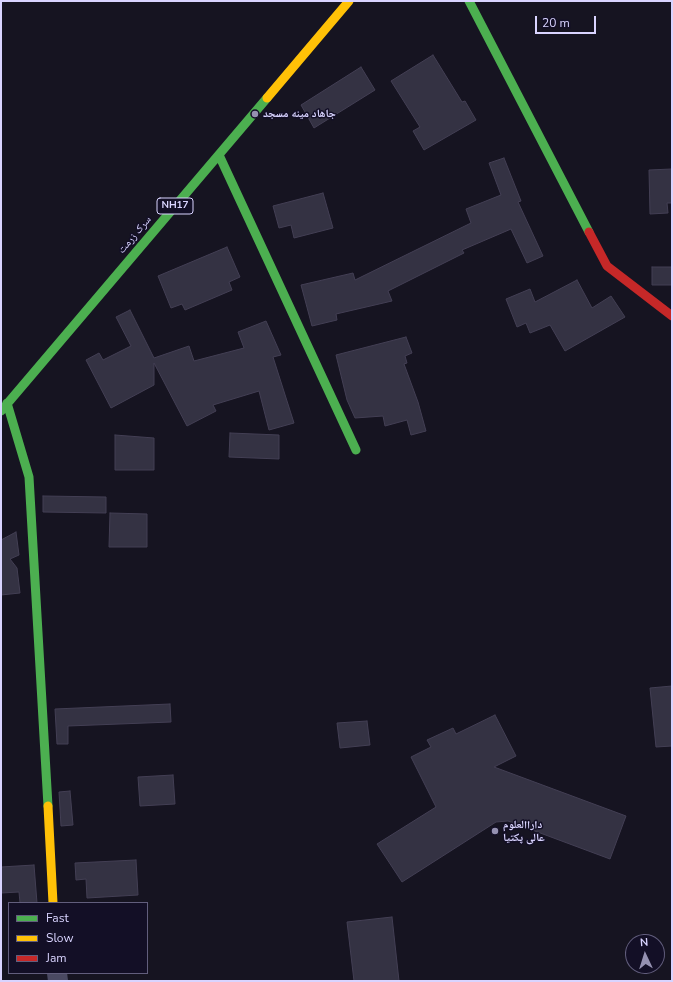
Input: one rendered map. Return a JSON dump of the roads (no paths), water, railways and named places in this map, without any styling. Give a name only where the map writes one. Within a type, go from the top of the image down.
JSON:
[{"type":"main road","name":"سرک زرمت","points":[[1,411],[349,1]]},
{"type":"main road","points":[[469,1],[607,266],[672,316]]},
{"type":"main road","points":[[219,155],[356,450]]},
{"type":"main road","points":[[7,403],[29,477],[53,902]]},
{"type":"place","name":"جاهاد مینه مسجد","points":[[255,114]]},
{"type":"place","name":"داراالعلوم عالی پکتیا","points":[[495,831]]}]
